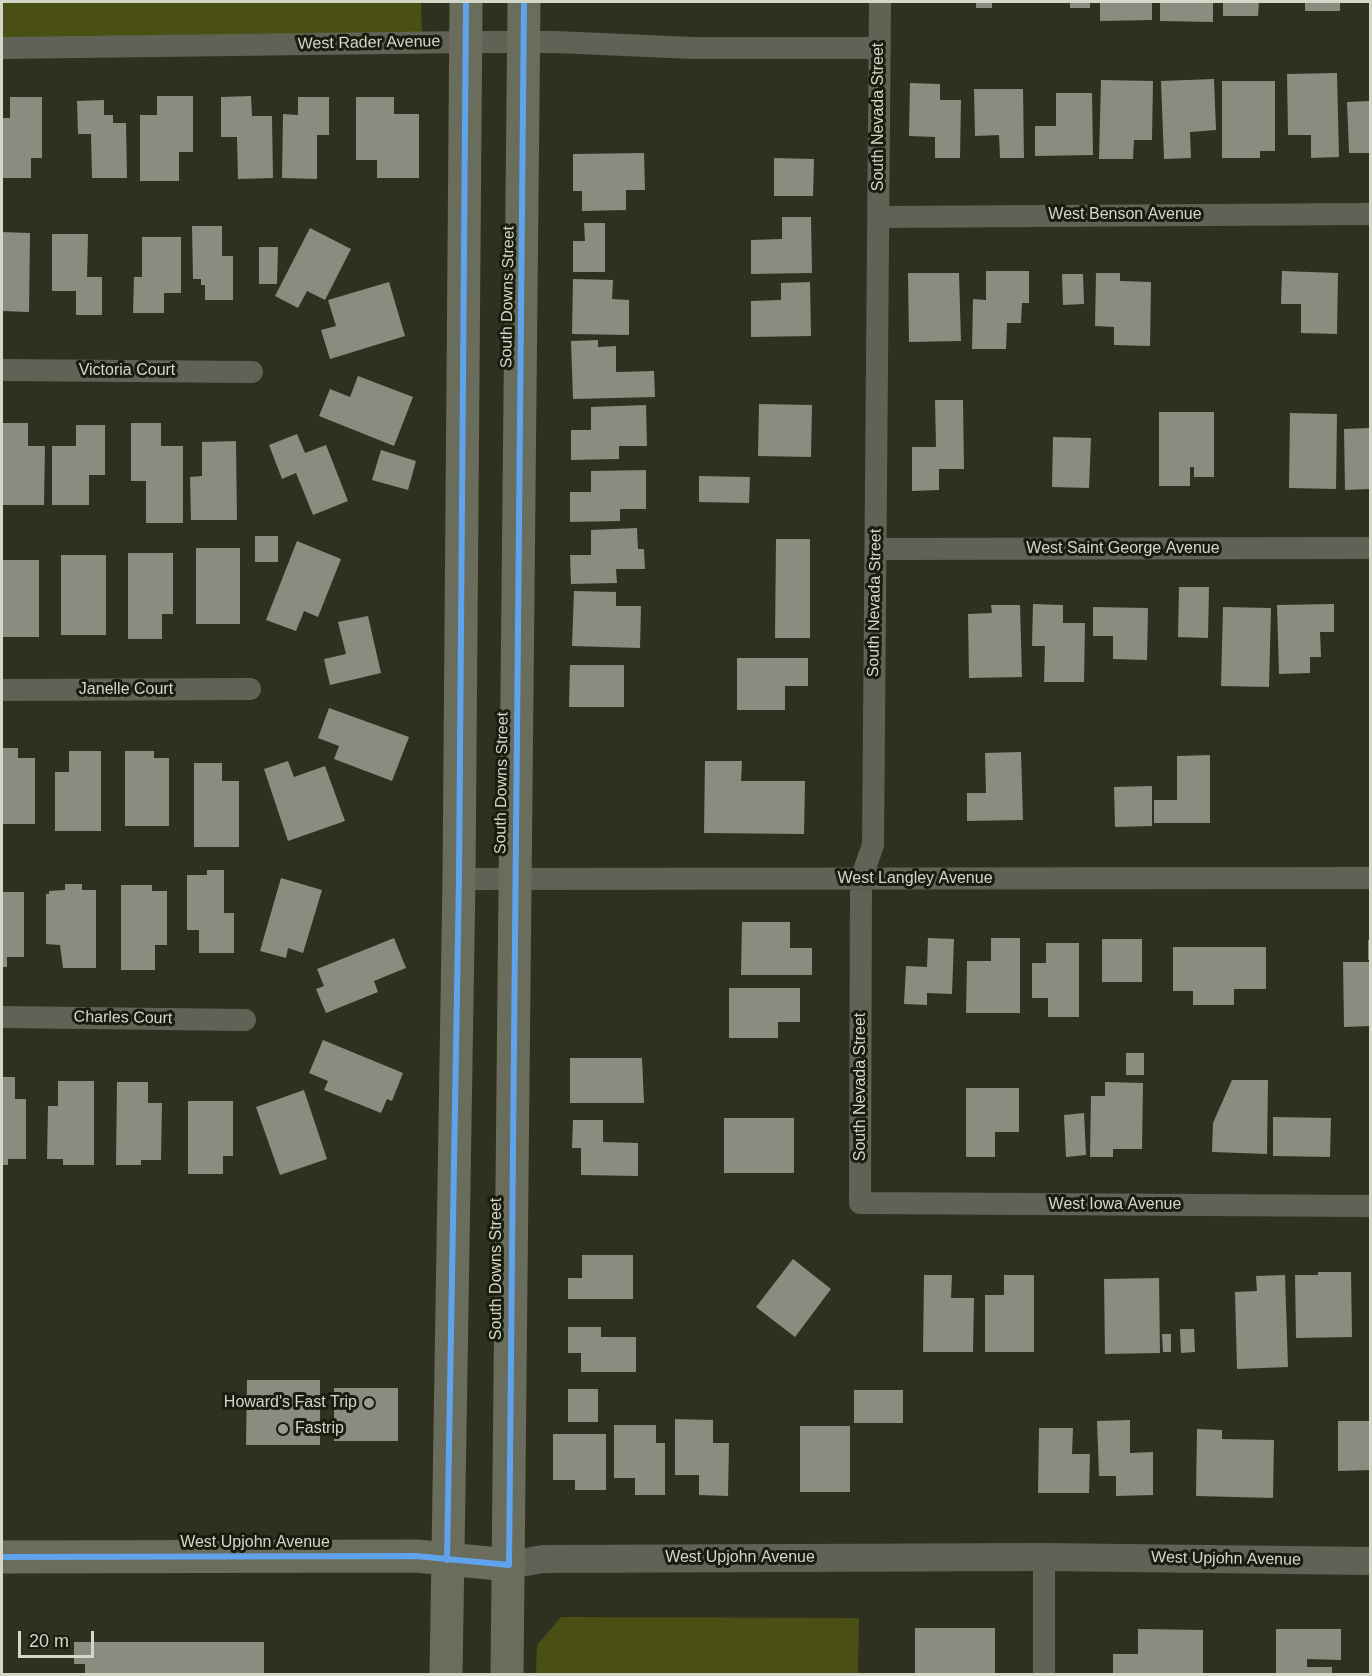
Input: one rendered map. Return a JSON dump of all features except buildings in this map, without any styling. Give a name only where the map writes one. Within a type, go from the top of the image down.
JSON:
[{"type":"main road","points":[[446,1674],[459,879],[466,2]]},
{"type":"main road","name":"South Downs Street","points":[[507,1674],[524,2]]},
{"type":"main road","name":"West Upjohn Avenue","points":[[2,1557],[417,1556],[509,1565]]},
{"type":"street","name":"South Nevada Street","points":[[860,1203],[861,879],[873,845],[880,2]]},
{"type":"street","name":"West Rader Avenue","points":[[2,48],[465,42],[693,48],[880,48]]},
{"type":"street","name":"West Benson Avenue","points":[[879,217],[1371,214]]},
{"type":"street","name":"Victoria Court","points":[[2,370],[252,372]]},
{"type":"street","name":"West Saint George Avenue","points":[[876,549],[1371,548]]},
{"type":"street","name":"Janelle Court","points":[[2,690],[250,689]]},
{"type":"street","name":"West Langley Avenue","points":[[459,879],[1371,878]]},
{"type":"street","name":"Charles Court","points":[[2,1017],[246,1020]]},
{"type":"street","name":"West Iowa Avenue","points":[[860,1203],[1371,1206]]},
{"type":"street","name":"West Upjohn Avenue","points":[[509,1565],[543,1559],[1044,1557],[1371,1561]]},
{"type":"street","points":[[1044,1557],[1044,1674]]},
{"type":"green space","points":[[2,2],[421,2],[422,37],[2,39]]},
{"type":"green space","points":[[561,1617],[859,1618],[858,1674],[536,1674],[537,1645]]},
{"type":"cycle path","points":[[447,1560],[459,879],[466,2]]},
{"type":"cycle path","points":[[2,1557],[416,1556],[509,1565],[524,2]]},
{"type":"place","name":"Howard's Fast Trip","points":[[369,1403]]},
{"type":"place","name":"Fastrip","points":[[283,1429]]}]
